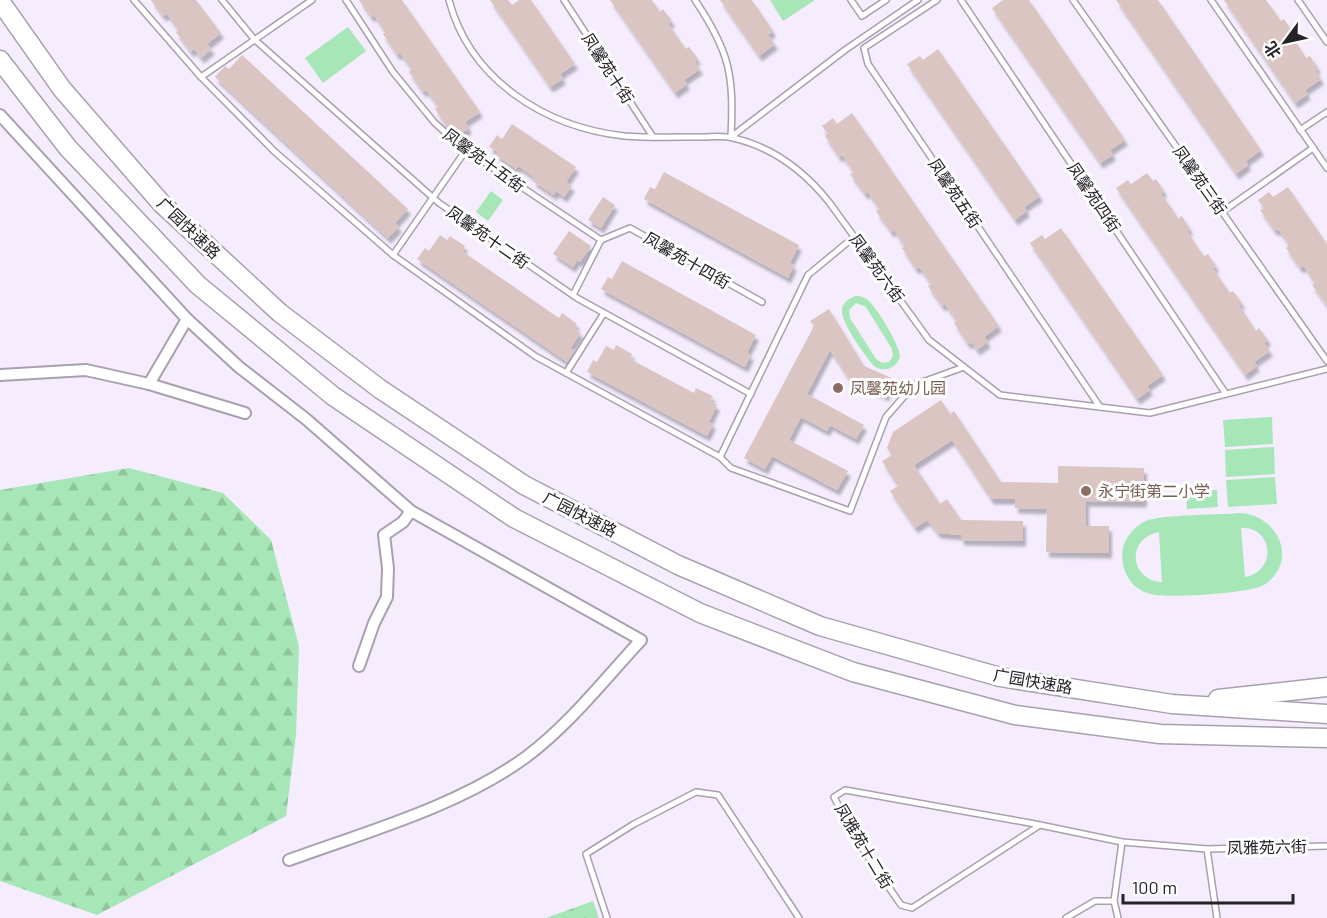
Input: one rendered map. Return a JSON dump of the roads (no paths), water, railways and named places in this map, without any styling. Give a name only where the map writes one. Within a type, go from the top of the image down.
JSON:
[{"type":"highway","name":"广园快速路","points":[[0,1],[62,89],[162,204],[280,313],[380,389],[524,485],[678,565],[820,626],[1000,677],[1172,704],[1327,714]]},
{"type":"highway","name":"广园快速路","points":[[0,62],[68,148],[207,293],[333,396],[514,518],[700,613],[853,672],[1016,715],[1160,734],[1327,738]]},
{"type":"highway","points":[[1172,704],[1327,687]]},
{"type":"highway","points":[[1160,734],[1327,751]]},
{"type":"street","points":[[0,115],[187,319],[239,367],[306,419],[411,511],[641,640],[569,718],[544,741],[526,757],[472,791],[288,860]]},
{"type":"street","points":[[149,384],[187,319]]},
{"type":"street","points":[[0,375],[86,370],[149,384],[245,412]]},
{"type":"street","points":[[359,666],[374,623],[387,597],[388,568],[384,535],[404,522],[411,511]]},
{"type":"lane","points":[[134,0],[201,77],[275,152],[393,255],[535,356],[720,457],[732,468],[850,511],[886,417],[914,385],[964,367]]},
{"type":"lane","name":"凤馨苑十二街","points":[[222,0],[254,39],[433,197],[573,295],[751,394]]},
{"type":"lane","points":[[201,77],[312,0]]},
{"type":"lane","name":"凤馨苑十五街","points":[[346,0],[393,72],[434,122],[466,150],[602,240]]},
{"type":"lane","name":"凤馨苑六街","points":[[448,0],[460,32],[488,72],[525,104],[546,115],[596,131],[624,136],[731,137],[776,154],[796,167],[814,184],[929,340],[1000,395],[1150,412],[1327,369]]},
{"type":"lane","name":"凤馨苑十街","points":[[564,0],[652,137]]},
{"type":"lane","points":[[695,0],[717,34],[727,59],[733,92],[731,137]]},
{"type":"lane","points":[[851,0],[862,16],[886,0]]},
{"type":"lane","points":[[731,137],[845,50],[918,0]]},
{"type":"lane","name":"凤馨苑五街","points":[[937,0],[864,48],[868,64],[1100,407]]},
{"type":"lane","name":"凤馨苑四街","points":[[962,0],[1226,394]]},
{"type":"lane","name":"凤馨苑三街","points":[[1074,0],[1327,361]]},
{"type":"lane","points":[[1211,0],[1327,168]]},
{"type":"lane","points":[[1298,0],[1327,42]]},
{"type":"lane","points":[[1300,130],[1327,112]]},
{"type":"lane","points":[[1222,212],[1313,148]]},
{"type":"lane","points":[[393,255],[466,150]]},
{"type":"lane","name":"凤馨苑十四街","points":[[602,240],[630,228],[762,302]]},
{"type":"lane","points":[[720,457],[808,275],[854,237]]},
{"type":"lane","points":[[573,295],[602,240]]},
{"type":"lane","points":[[566,373],[604,313]]},
{"type":"lane","name":"凤雅苑十二街","points":[[1040,825],[912,908],[901,905],[855,838],[834,797],[845,790],[1040,825],[1122,842],[1207,849]]},
{"type":"lane","points":[[607,918],[586,854],[634,824],[696,792],[718,795],[799,918]]},
{"type":"lane","points":[[1118,918],[1114,901],[1122,842]]},
{"type":"lane","name":"凤雅苑六街","points":[[1207,849],[1327,846]]},
{"type":"lane","points":[[1207,849],[1217,918]]},
{"type":"lane","points":[[1066,918],[1095,901],[1114,901]]},
{"type":"place","name":"凤馨苑幼儿园","points":[[838,388]]},
{"type":"place","name":"永宁街第二小学","points":[[1086,491]]}]
